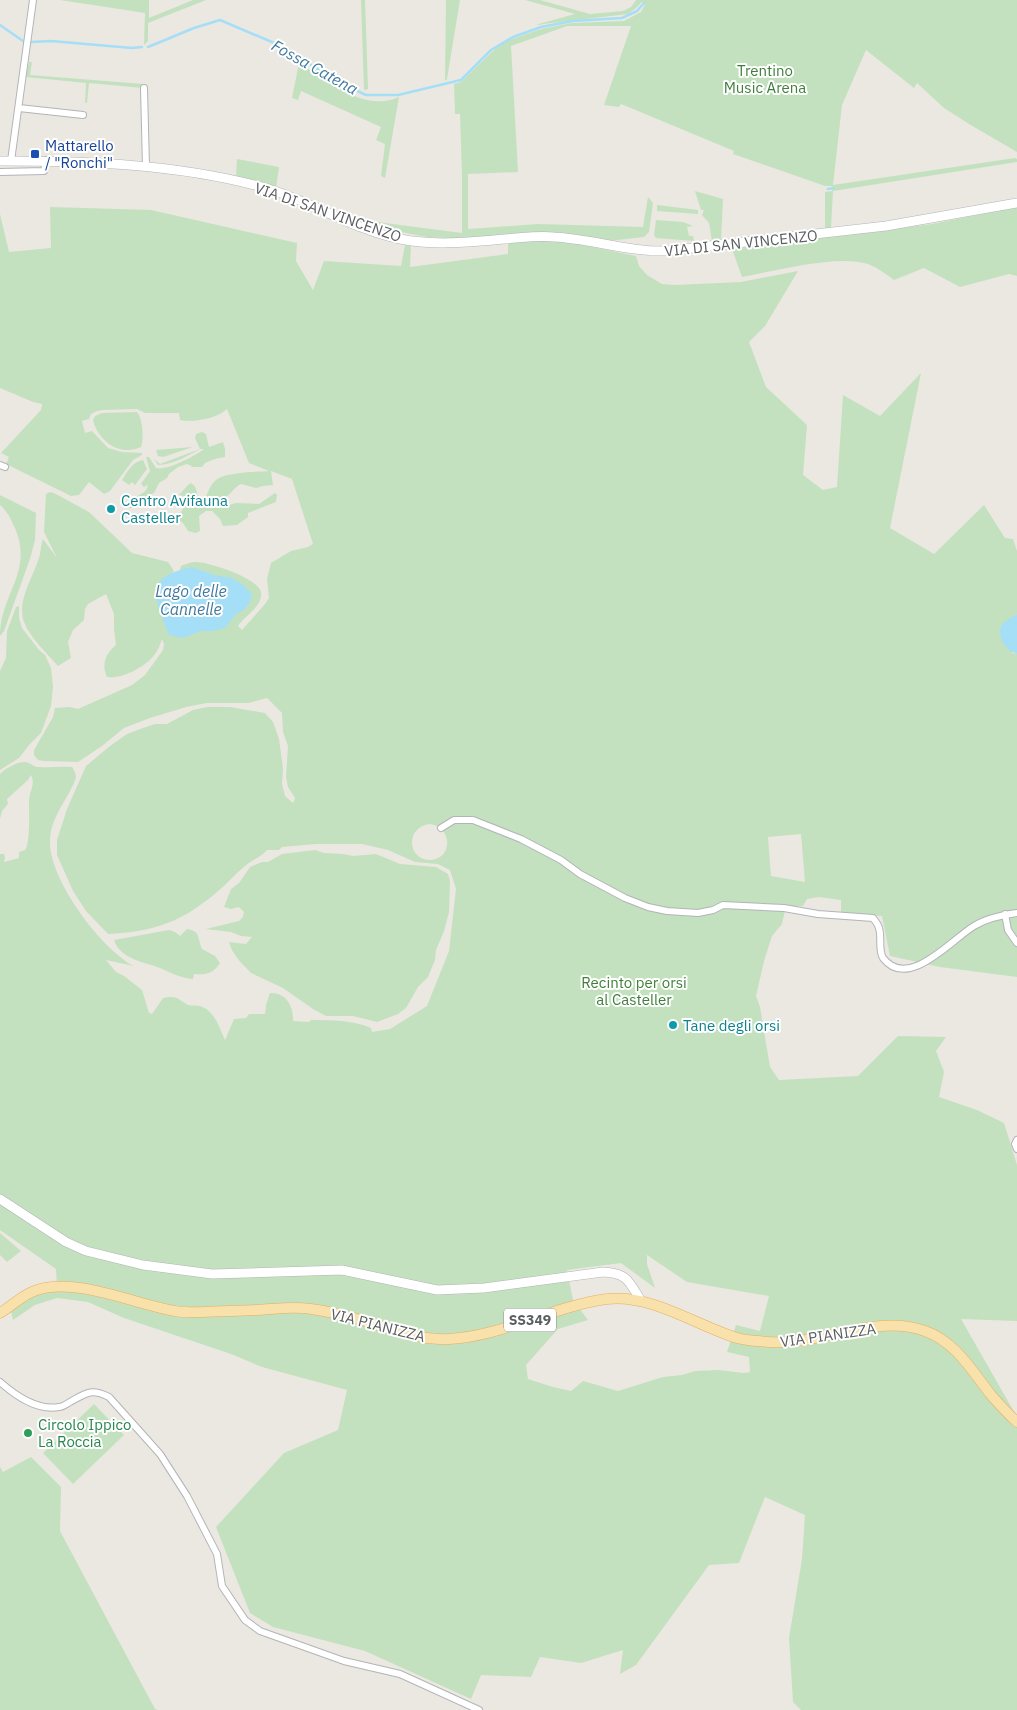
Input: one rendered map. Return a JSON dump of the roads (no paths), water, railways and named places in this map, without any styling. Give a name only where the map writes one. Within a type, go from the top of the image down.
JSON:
[{"type":"main road","name":"VIA DI SAN VINCENZO","points":[[0,161],[46,160],[146,167],[199,174],[262,187],[384,235],[420,242],[445,243],[554,236],[652,251],[688,250],[886,226],[1017,203]]},
{"type":"main road","points":[[0,1199],[66,1242],[86,1251],[143,1265],[212,1274],[342,1270],[437,1290],[484,1288],[610,1272],[616,1273],[627,1280],[640,1300]]},
{"type":"main road","name":"VIA PIANIZZA","points":[[3,1311],[36,1290],[68,1286],[178,1312],[242,1311],[294,1307],[311,1309],[354,1318],[398,1332],[425,1338],[448,1339],[479,1335],[593,1302],[610,1299],[640,1300],[738,1338],[772,1342],[794,1341],[864,1328],[895,1326],[924,1331],[950,1345],[992,1396],[1017,1422]]},
{"type":"street","points":[[11,161],[33,0]]},
{"type":"street","points":[[144,88],[146,167]]},
{"type":"street","points":[[19,108],[82,115]]},
{"type":"street","points":[[32,160],[32,171]]},
{"type":"street","points":[[0,172],[44,171],[46,160]]},
{"type":"street","points":[[442,828],[454,820],[473,820],[521,839],[625,898],[648,907],[666,911],[698,913],[713,910],[723,905],[784,908],[818,914],[873,918],[879,927],[882,956],[891,965],[909,969],[924,962],[948,946],[962,933],[976,924],[1005,914],[1017,913]]},
{"type":"street","points":[[1005,914],[1008,930],[1017,943]]},
{"type":"street","points":[[1017,1140],[1015,1144],[1017,1149]]},
{"type":"street","name":"VIA PIANIZZA","points":[[0,1318],[3,1311]]},
{"type":"street","points":[[0,1382],[33,1405],[45,1408],[61,1407],[87,1393],[98,1392],[109,1397],[160,1454],[182,1488],[217,1554],[222,1586],[245,1620],[260,1631],[344,1661],[400,1674],[479,1710]]},
{"type":"water","name":"Lago delle Cannelle","points":[[192,567],[214,575],[232,578],[252,594],[250,602],[245,609],[235,615],[225,628],[201,631],[183,638],[169,635],[159,610],[156,590],[159,583],[166,576]]},
{"type":"water","points":[[1017,615],[1017,654],[1006,647],[1000,634],[1002,625]]},
{"type":"waterway","name":"Fossa Catena","points":[[148,47],[194,28],[220,20],[286,48],[334,80],[366,95],[398,95],[461,80],[491,50],[513,37],[541,27],[573,21],[622,18],[637,11],[644,3]]},
{"type":"waterway","name":"Fossa Catena","points":[[0,25],[23,41]]},
{"type":"waterway","name":"Fossa Catena","points":[[31,42],[51,41],[132,48],[142,47]]},
{"type":"waterway","points":[[828,189],[833,188]]},
{"type":"place","name":"Mattarello / \"Ronchi\"","points":[[35,154]]},
{"type":"place","name":"Centro Avifauna Casteller","points":[[111,509]]},
{"type":"place","name":"Tane degli orsi","points":[[673,1025]]},
{"type":"place","name":"Circolo Ippico La Roccia","points":[[28,1433]]},
{"type":"park label","name":"Trentino Music Arena","points":[[765,78]]},
{"type":"park label","name":"Recinto per orsi al Casteller","points":[[634,990]]}]
